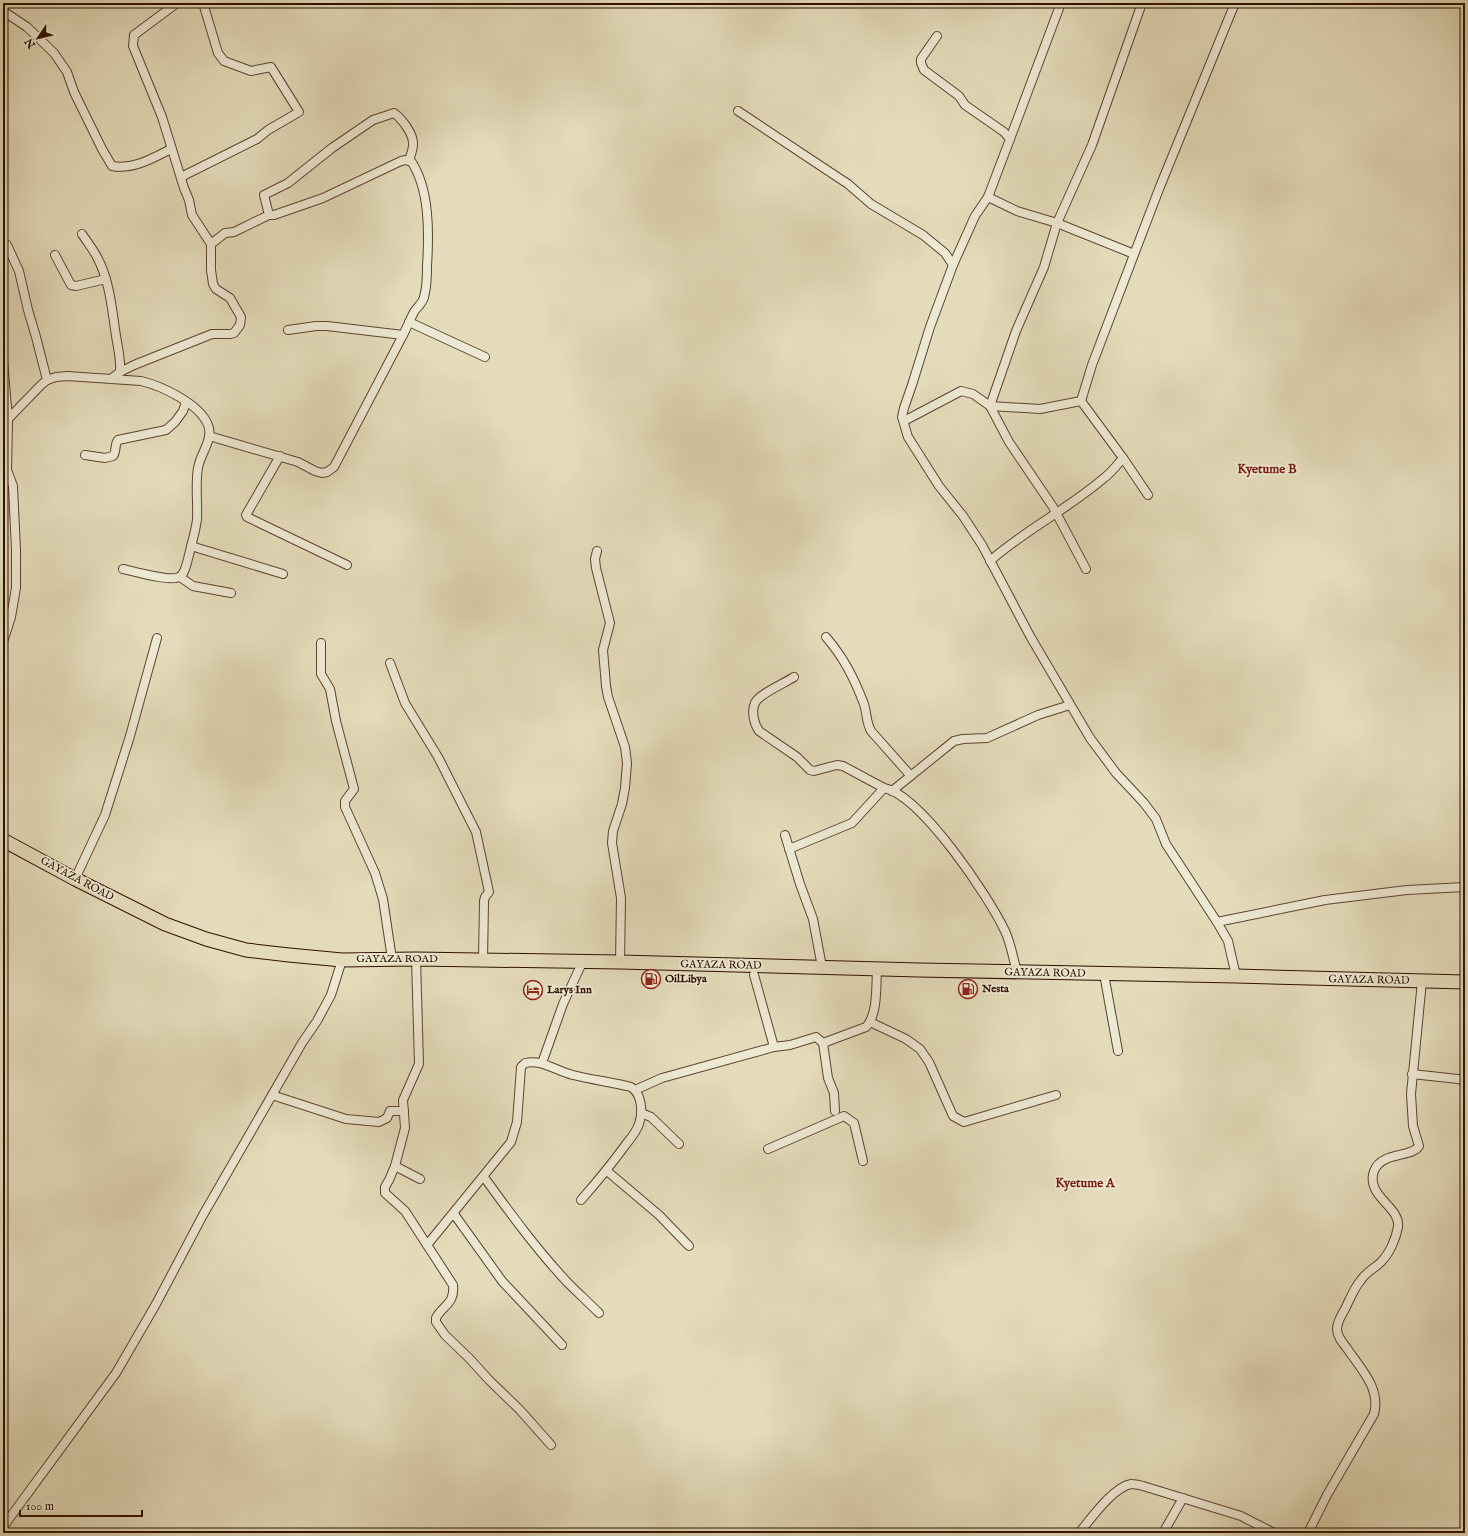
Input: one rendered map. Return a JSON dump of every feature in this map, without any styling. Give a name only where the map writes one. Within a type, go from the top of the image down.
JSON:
[{"type":"main road","name":"GAYAZA ROAD","points":[[3,840],[75,879],[165,924],[206,939],[246,950],[342,960],[416,959],[582,963],[620,962],[1465,982]]},
{"type":"street","points":[[111,380],[120,372],[134,365],[212,334],[230,334],[237,330],[240,325],[241,317],[230,298],[213,284],[211,278],[211,244],[192,215],[189,200],[171,149],[162,117],[133,46],[134,35],[177,3]]},
{"type":"street","points":[[181,177],[257,139],[268,130],[299,112],[282,82],[271,67],[251,71],[224,61],[218,53],[203,3]]},
{"type":"street","points":[[1061,3],[988,198],[975,216],[953,265],[930,327],[904,408],[904,421],[908,437],[939,486],[963,516],[990,561],[1070,705],[1101,754],[1151,813],[1166,844],[1217,922],[1228,941],[1236,976]]},
{"type":"street","points":[[990,406],[1016,331],[1044,267],[1057,223],[1092,145],[1142,3]]},
{"type":"street","points":[[1081,401],[1092,365],[1159,189],[1235,3]]},
{"type":"street","points":[[3,12],[27,27],[54,53],[67,72],[74,92],[112,166],[121,168],[146,161],[171,149]]},
{"type":"street","points":[[937,36],[921,59],[920,63],[924,70],[958,96],[965,105],[1004,132],[1010,139]]},
{"type":"street","points":[[738,111],[848,184],[871,204],[924,235],[940,248],[953,265]]},
{"type":"street","points":[[269,215],[264,195],[288,183],[332,148],[373,120],[385,115],[394,113],[409,131],[414,144],[409,161]]},
{"type":"street","points":[[209,436],[280,456],[322,473],[327,472],[334,467],[404,335],[409,322],[424,299],[427,284],[429,248],[427,211],[423,191],[414,166],[411,161],[406,160],[394,164],[323,198],[274,215],[269,215],[234,232],[225,233],[211,244]]},
{"type":"street","points":[[988,198],[1017,211],[1057,223],[1134,254]]},
{"type":"street","points":[[82,234],[97,258],[106,279],[114,314],[118,353],[121,362],[120,372]]},
{"type":"street","points":[[7,245],[19,271],[46,380]]},
{"type":"street","points":[[55,255],[71,285],[76,286],[106,279]]},
{"type":"street","points":[[409,322],[485,357]]},
{"type":"street","points":[[288,330],[327,326],[404,335]]},
{"type":"street","points":[[3,360],[8,419],[7,470],[13,486],[16,550],[16,588],[11,617],[3,642]]},
{"type":"street","points":[[8,419],[46,380],[67,376],[151,384],[177,395],[204,417],[209,426],[209,436],[198,467],[197,520],[184,572],[180,577],[175,579],[122,568]]},
{"type":"street","points":[[904,421],[961,391],[973,394],[990,406],[1009,442],[1056,513],[1086,569]]},
{"type":"street","points":[[990,406],[1040,409],[1081,401]]},
{"type":"street","points":[[1081,401],[1148,495]]},
{"type":"street","points":[[85,455],[105,458],[113,456],[115,453],[116,442],[118,440],[166,430],[175,422],[183,411],[186,402]]},
{"type":"street","points":[[280,456],[246,516],[348,565]]},
{"type":"street","points":[[990,561],[1006,547],[1104,478],[1123,458]]},
{"type":"street","points":[[191,546],[283,574]]},
{"type":"street","points":[[597,551],[595,559],[596,568],[610,623],[603,650],[606,686],[608,697],[625,747],[627,763],[622,804],[613,831],[612,843],[621,898],[620,962]]},
{"type":"street","points":[[180,577],[192,586],[231,593]]},
{"type":"street","points":[[826,637],[840,653],[848,668],[864,706],[868,725],[871,731],[910,775]]},
{"type":"street","points":[[75,879],[105,815],[134,721],[157,638]]},
{"type":"street","points":[[321,643],[321,674],[330,689],[336,721],[354,790],[345,801],[345,807],[375,873],[383,899],[392,959]]},
{"type":"street","points":[[390,663],[405,703],[438,757],[476,832],[489,892],[484,897],[483,960]]},
{"type":"street","points":[[794,677],[763,695],[755,703],[753,712],[755,725],[759,731],[797,757],[810,770],[814,771],[837,765],[843,766],[905,799],[930,821],[960,860],[1000,922],[1010,944],[1017,972]]},
{"type":"street","points":[[789,848],[852,823],[888,789],[910,775],[954,741],[987,738],[1038,716],[1070,705]]},
{"type":"street","points":[[785,835],[813,920],[822,967]]},
{"type":"street","points":[[1217,922],[1325,900],[1414,890],[1465,887]]},
{"type":"street","points":[[416,959],[419,1064],[403,1100],[405,1128],[395,1166],[385,1187],[384,1193],[405,1211],[450,1279],[454,1292],[452,1299],[438,1314],[436,1322],[444,1335],[520,1410],[551,1445]]},
{"type":"street","points":[[3,1527],[116,1373],[156,1304],[203,1215],[302,1043],[317,1021],[330,995],[342,960]]},
{"type":"street","points":[[542,1063],[563,1004],[582,963]]},
{"type":"street","points":[[824,1043],[852,1031],[866,1027],[870,1022],[874,1011],[877,969]]},
{"type":"street","points":[[1104,974],[1118,1051]]},
{"type":"street","points":[[754,975],[774,1047]]},
{"type":"street","points":[[1308,1533],[1327,1495],[1374,1414],[1376,1405],[1375,1392],[1340,1340],[1337,1328],[1361,1280],[1386,1256],[1397,1229],[1397,1217],[1378,1195],[1373,1180],[1374,1171],[1383,1161],[1392,1156],[1413,1151],[1419,1146],[1413,1126],[1411,1094],[1422,981]]},
{"type":"street","points":[[870,1022],[906,1039],[920,1048],[927,1058],[953,1116],[964,1122],[1056,1095]]},
{"type":"street","points":[[635,1090],[662,1078],[816,1037],[824,1043],[828,1078],[834,1093],[835,1111]]},
{"type":"street","points":[[427,1246],[511,1142],[517,1122],[522,1065],[525,1063],[542,1063],[555,1070],[571,1075],[624,1085],[635,1090],[640,1098],[641,1113],[639,1125],[634,1134],[607,1171],[581,1200]]},
{"type":"street","points":[[1412,1074],[1465,1081]]},
{"type":"street","points":[[272,1095],[346,1120],[379,1122],[387,1118],[390,1111],[404,1111]]},
{"type":"street","points":[[641,1113],[651,1117],[680,1144]]},
{"type":"street","points":[[768,1149],[844,1116],[854,1122],[863,1161]]},
{"type":"street","points":[[395,1166],[420,1179]]},
{"type":"street","points":[[607,1171],[659,1215],[689,1246]]},
{"type":"street","points":[[484,1177],[550,1262],[568,1283],[599,1313]]},
{"type":"street","points":[[454,1214],[502,1282],[562,1345]]},
{"type":"street","points":[[1078,1533],[1107,1500],[1120,1489],[1131,1484],[1143,1486],[1241,1516],[1274,1533]]},
{"type":"street","points":[[1162,1533],[1183,1498]]},
{"type":"place","name":"OilLibya","points":[[651,979]]},
{"type":"place","name":"Nesta","points":[[968,989]]},
{"type":"place","name":"Larys Inn","points":[[533,990]]},
{"type":"district","name":"Kyetume B","points":[[1267,469]]},
{"type":"district","name":"Kyetume A","points":[[1085,1183]]}]
